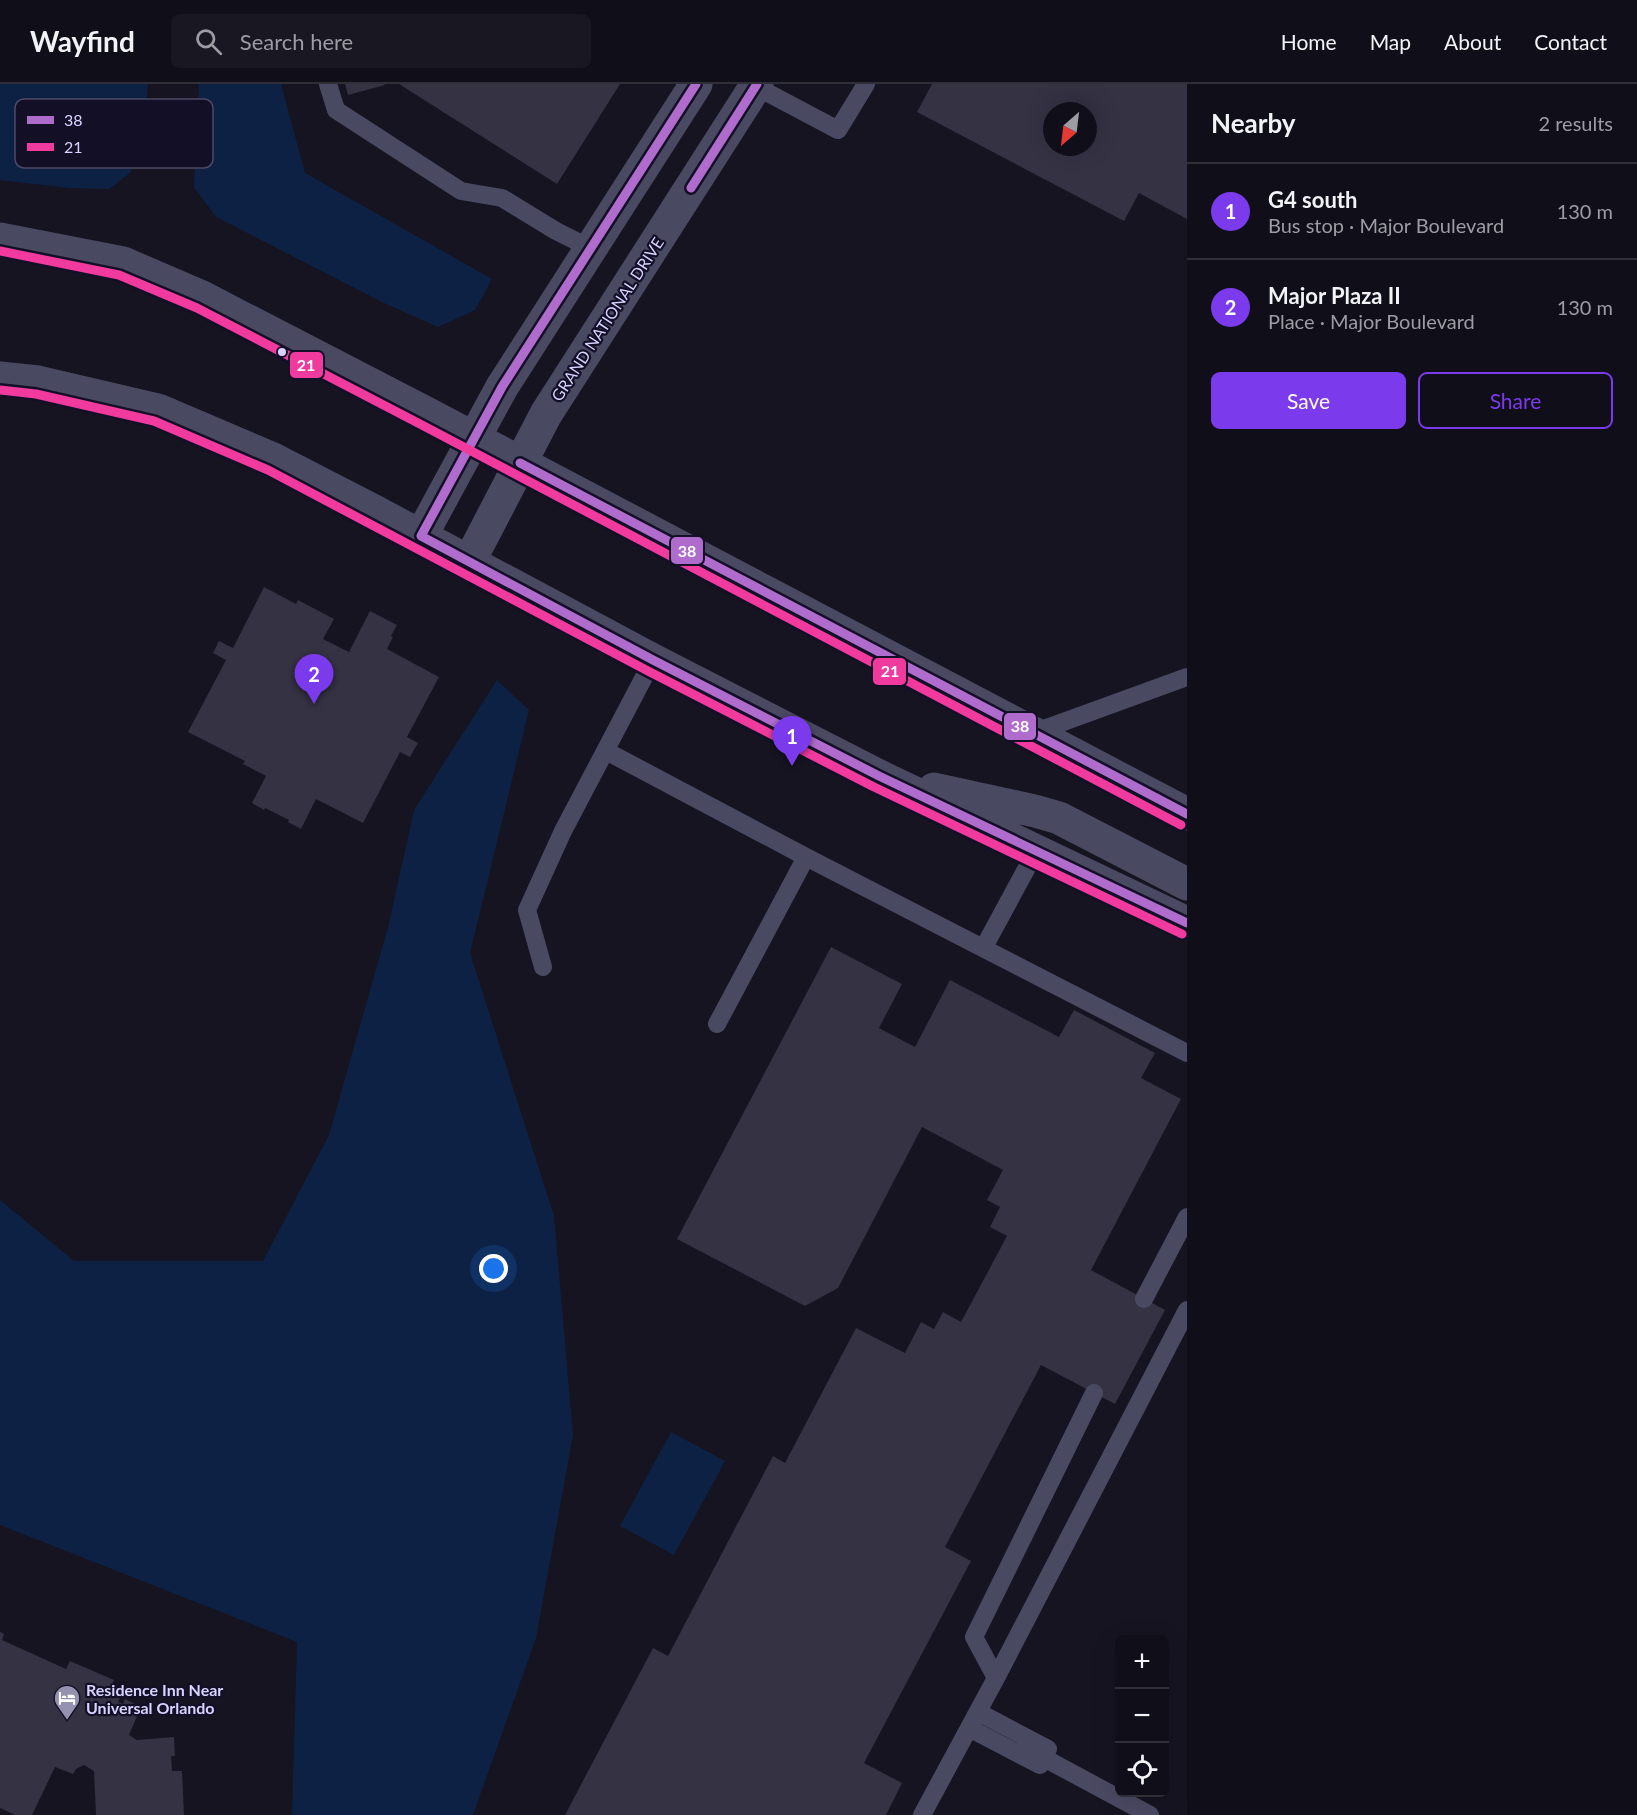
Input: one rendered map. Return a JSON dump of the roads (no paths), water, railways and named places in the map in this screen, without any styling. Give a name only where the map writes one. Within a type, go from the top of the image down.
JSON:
[{"type":"street","points":[[421,536],[502,387],[696,84]]},
{"type":"street","name":"GRAND NATIONAL DRIVE","points":[[469,562],[546,414],[756,85]]},
{"type":"street","points":[[0,239],[123,263],[202,297],[1187,814]]},
{"type":"street","points":[[0,378],[38,382],[158,411],[273,459],[879,777],[1187,923]]},
{"type":"street","points":[[879,777],[1059,818],[1187,884]]},
{"type":"lane","points":[[328,84],[336,110],[461,191],[502,198],[556,231],[590,248]]},
{"type":"lane","points":[[756,85],[838,130],[866,84]]},
{"type":"lane","points":[[543,968],[527,910],[563,831],[653,660]]},
{"type":"lane","points":[[1033,733],[1187,677]]},
{"type":"lane","points":[[606,751],[806,857],[1187,1053]]},
{"type":"lane","points":[[984,947],[1036,851]]},
{"type":"lane","points":[[717,1024],[806,857]]},
{"type":"lane","points":[[1144,1299],[1181,1244],[1187,1217]]},
{"type":"lane","points":[[922,1815],[974,1720],[1187,1310]]},
{"type":"lane","points":[[996,1678],[974,1636],[1094,1393]]},
{"type":"lane","points":[[974,1720],[1150,1815]]},
{"type":"water","points":[[0,84],[148,84],[146,99],[15,99],[15,168],[132,168],[130,173],[109,189],[69,188],[0,180]]},
{"type":"water","points":[[199,84],[281,84],[305,173],[492,279],[475,310],[438,327],[384,303],[216,217],[194,187],[195,168],[213,168],[213,99],[198,99]]},
{"type":"water","points":[[497,680],[529,710],[470,953],[554,1216],[573,1435],[536,1638],[473,1815],[292,1815],[297,1642],[0,1525],[0,1200],[74,1261],[263,1261],[329,1135],[388,927],[414,810]]},
{"type":"water","points":[[671,1432],[725,1461],[674,1555],[620,1526]]},
{"type":"place","name":"Major Plaza II","points":[[314,704]]},
{"type":"place","name":"G4 south","points":[[792,766]]},
{"type":"place","name":"Residence Inn Near Universal Orlando","points":[[67,1721]]}]
